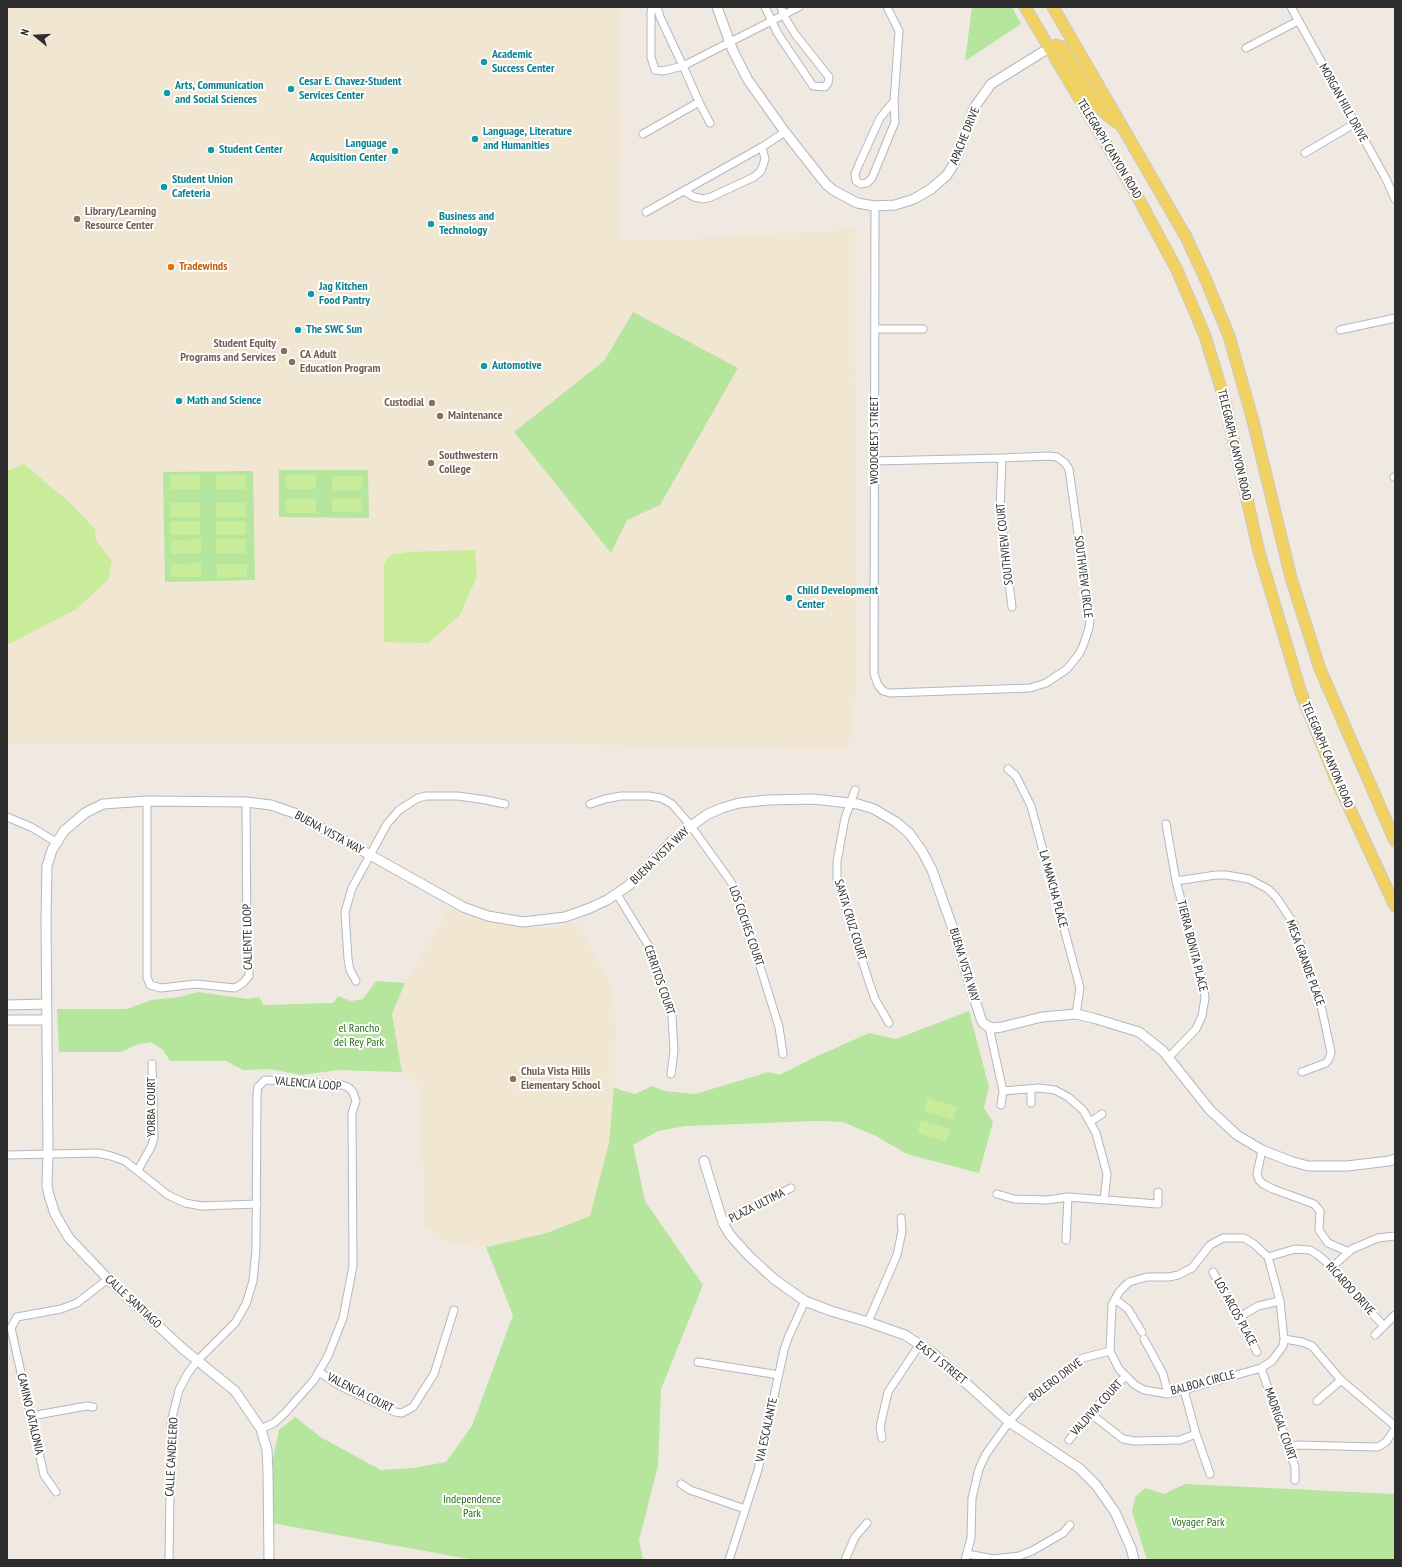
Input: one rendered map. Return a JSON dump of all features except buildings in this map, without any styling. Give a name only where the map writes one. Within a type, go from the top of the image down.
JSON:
[{"type":"main road","name":"TELEGRAPH CANYON ROAD","points":[[1025,7],[1140,200],[1177,270],[1205,336],[1224,398],[1259,552],[1301,693],[1335,777],[1395,906]]},
{"type":"main road","name":"TELEGRAPH CANYON ROAD","points":[[1053,7],[1186,237],[1206,280],[1229,336],[1253,421],[1291,578],[1320,669],[1395,841]]},
{"type":"main road","points":[[1049,48],[1056,45],[1062,47],[1095,103],[1108,116],[1124,128]]},
{"type":"street","points":[[652,7],[650,12],[651,57],[656,70],[663,71],[683,66],[784,16],[799,7]]},
{"type":"street","points":[[657,7],[660,17],[710,124]]},
{"type":"street","name":"APACHE DRIVE","points":[[717,7],[730,43],[748,80],[785,132],[826,184],[833,190],[853,201],[875,206],[895,205],[914,200],[931,189],[948,175],[955,162],[974,108],[991,84],[1049,48]]},
{"type":"street","points":[[765,7],[778,34],[814,86],[825,87],[828,83],[829,77],[795,34],[784,16],[781,7]]},
{"type":"street","points":[[887,7],[899,31],[894,101],[895,122],[872,178],[867,183],[861,184],[856,181],[855,174],[880,118],[894,101]]},
{"type":"street","name":"MORGAN HILL DRIVE","points":[[1290,7],[1386,179],[1395,199]]},
{"type":"street","points":[[1246,48],[1298,22]]},
{"type":"street","points":[[643,134],[699,102]]},
{"type":"street","points":[[1305,153],[1354,124]]},
{"type":"street","points":[[646,212],[762,147],[785,132]]},
{"type":"street","points":[[684,191],[694,198],[703,199],[711,197],[754,176],[761,171],[765,159],[762,147]]},
{"type":"street","name":"WOODCREST STREET","points":[[874,674],[876,461],[875,206]]},
{"type":"street","points":[[1340,330],[1395,318]]},
{"type":"street","points":[[875,329],[922,329]]},
{"type":"street","name":"SOUTHVIEW CIRCLE","points":[[874,674],[878,685],[883,691],[890,693],[1030,688],[1046,683],[1067,669],[1079,654],[1087,637],[1090,619],[1070,469],[1062,460],[1053,456],[876,461]]},
{"type":"street","name":"SOUTHVIEW COURT","points":[[1002,458],[1000,510],[1012,607]]},
{"type":"street","name":"LA MANCHA PLACE","points":[[1008,769],[1016,776],[1031,806],[1080,988],[1076,1014]]},
{"type":"street","name":"SANTA CRUZ COURT","points":[[855,790],[845,818],[838,857],[837,881],[875,999],[889,1023]]},
{"type":"street","points":[[356,981],[350,970],[348,959],[345,912],[352,888],[387,824],[399,810],[418,798],[426,796],[458,796],[505,804]]},
{"type":"street","name":"LOS COCHES COURT","points":[[590,804],[621,796],[649,796],[661,798],[672,804],[691,826],[731,882],[740,902],[779,1027],[783,1054]]},
{"type":"street","name":"BUENA VISTA WAY","points":[[47,1020],[46,874],[49,858],[56,842],[70,826],[85,813],[104,804],[147,801],[246,802],[271,805],[297,814],[464,907],[488,916],[516,921],[533,921],[565,917],[590,908],[617,894],[628,886],[672,842],[708,814],[739,803],[768,800],[813,799],[850,802],[874,809],[890,818],[909,833],[922,851],[932,870],[958,943],[981,1019],[988,1027]]},
{"type":"street","name":"CALIENTE LOOP","points":[[147,801],[147,977],[150,985],[161,988],[196,984],[235,988],[243,983],[249,976],[247,945],[246,802]]},
{"type":"street","points":[[7,818],[31,827],[56,842]]},
{"type":"street","name":"TIERRA BONITA PLACE","points":[[1166,824],[1176,881],[1203,983],[1205,998],[1202,1016],[1196,1029],[1169,1057]]},
{"type":"street","name":"MESA GRANDE PLACE","points":[[1176,881],[1216,875],[1226,875],[1249,879],[1268,889],[1276,897],[1294,924],[1322,1010],[1331,1052],[1326,1063],[1302,1072]]},
{"type":"street","name":"CERRITOS COURT","points":[[617,894],[648,945],[672,1016],[674,1052],[671,1074]]},
{"type":"street","points":[[7,1005],[46,1004]]},
{"type":"street","points":[[1001,1106],[1003,1091],[988,1027],[998,1027],[1042,1017],[1076,1014],[1139,1032],[1163,1050],[1210,1110],[1237,1135],[1262,1150],[1308,1166],[1347,1166],[1395,1159]]},
{"type":"street","points":[[7,1020],[47,1020]]},
{"type":"street","name":"CALLE SANTIAGO","points":[[47,1020],[47,1186],[55,1214],[69,1238],[108,1279],[182,1348],[235,1391],[261,1429],[267,1450],[269,1560]]},
{"type":"street","name":"YORBA COURT","points":[[138,1170],[151,1147],[154,1138],[152,1064]]},
{"type":"street","name":"VALENCIA LOOP","points":[[198,1360],[235,1323],[248,1299],[253,1281],[257,1204],[256,1094],[258,1088],[265,1080],[339,1084],[348,1087],[353,1092],[356,1101],[352,1113],[353,1266],[343,1318],[334,1344],[319,1372],[305,1392],[274,1423],[261,1429]]},
{"type":"street","points":[[1003,1091],[1039,1088],[1055,1090],[1068,1097],[1083,1110],[1096,1133],[1107,1174],[1104,1200]]},
{"type":"street","points":[[1031,1089],[1031,1103]]},
{"type":"street","points":[[1090,1122],[1102,1114]]},
{"type":"street","points":[[1262,1150],[1257,1174],[1259,1180],[1263,1184],[1273,1189],[1314,1204],[1320,1211],[1319,1230],[1328,1243],[1349,1252]]},
{"type":"street","points":[[7,1155],[48,1153],[105,1154],[125,1161],[168,1195],[185,1203],[202,1206],[257,1204]]},
{"type":"street","name":"EAST J STREET","points":[[704,1161],[723,1223],[730,1235],[749,1256],[774,1279],[805,1301],[830,1311],[905,1335],[920,1344],[934,1354],[1009,1422],[1079,1468],[1096,1485],[1115,1512],[1131,1548],[1134,1560]]},
{"type":"street","name":"PLAZA ULTIMA","points":[[723,1223],[791,1188]]},
{"type":"street","points":[[997,1194],[1014,1199],[1047,1200],[1068,1197],[1158,1204],[1158,1192]]},
{"type":"street","points":[[1066,1240],[1068,1197]]},
{"type":"street","points":[[868,1322],[897,1255],[902,1231],[902,1218]]},
{"type":"street","points":[[1332,1267],[1352,1248],[1378,1238],[1395,1236]]},
{"type":"street","name":"BALBOA CIRCLE","points":[[1268,1257],[1254,1244],[1244,1238],[1223,1238],[1210,1245],[1192,1268],[1178,1275],[1169,1277],[1147,1277],[1129,1282],[1119,1292],[1112,1305],[1110,1351],[1119,1369],[1135,1385],[1144,1390],[1168,1394],[1261,1368],[1272,1361],[1283,1346],[1284,1339]]},
{"type":"street","name":"RICARDO DRIVE","points":[[1268,1257],[1283,1252],[1302,1249],[1310,1250],[1332,1267],[1338,1277],[1384,1326]]},
{"type":"street","points":[[1268,1257],[1280,1301],[1284,1339],[1302,1342],[1312,1346],[1341,1380],[1395,1426]]},
{"type":"street","name":"LOS ARCOS PLACE","points":[[1213,1272],[1257,1352]]},
{"type":"street","name":"CAMINO CATALONIA","points":[[56,1492],[44,1475],[11,1328],[17,1316],[60,1309],[77,1303],[108,1279]]},
{"type":"street","points":[[1115,1299],[1128,1309],[1143,1335],[1163,1374],[1168,1394]]},
{"type":"street","name":"VIA ESCALANTE","points":[[729,1560],[758,1470],[788,1338],[805,1301]]},
{"type":"street","points":[[1238,1318],[1258,1306],[1280,1301]]},
{"type":"street","name":"VALENCIA COURT","points":[[319,1372],[340,1386],[395,1412],[402,1413],[413,1407],[434,1374],[454,1310]]},
{"type":"street","points":[[1375,1335],[1395,1315]]},
{"type":"street","points":[[882,1438],[880,1427],[888,1392],[920,1344]]},
{"type":"street","name":"BOLERO DRIVE","points":[[966,1557],[970,1538],[972,1498],[979,1469],[986,1454],[1009,1422],[1028,1401],[1043,1391],[1083,1358],[1110,1351]]},
{"type":"street","name":"CALLE CANDELERO","points":[[169,1560],[171,1422],[179,1390],[188,1373],[198,1360]]},
{"type":"street","points":[[698,1362],[779,1375]]},
{"type":"street","name":"MADRIGAL COURT","points":[[1261,1368],[1295,1467],[1295,1480]]},
{"type":"street","name":"VALDIVIA COURT","points":[[1069,1440],[1110,1391],[1126,1376]]},
{"type":"street","points":[[1317,1401],[1341,1380]]},
{"type":"street","points":[[1184,1390],[1196,1434],[1210,1474]]},
{"type":"street","points":[[30,1416],[87,1406],[93,1407]]},
{"type":"street","points":[[1091,1414],[1123,1439],[1135,1441],[1180,1440],[1196,1434]]},
{"type":"street","points":[[1288,1449],[1296,1446],[1378,1447],[1386,1442],[1395,1429]]},
{"type":"street","points":[[681,1484],[690,1490],[745,1509]]},
{"type":"street","points":[[845,1560],[855,1537],[867,1523]]},
{"type":"street","points":[[966,1557],[994,1559],[1019,1556],[1032,1551],[1063,1533],[1070,1525]]},
{"type":"shaded area","name":"Southwestern College","points":[[7,7],[620,7],[620,239],[678,240],[855,229],[857,685],[848,750],[527,744],[7,744]]},
{"type":"shaded area","name":"Chula Vista Hills Elementary School","points":[[450,907],[483,921],[544,928],[578,923],[613,988],[616,1031],[614,1087],[609,1143],[590,1217],[547,1234],[477,1248],[442,1240],[423,1223],[424,1177],[419,1132],[421,1086],[402,1072],[392,1014],[405,983]]},
{"type":"green space","points":[[972,7],[1012,7],[1021,24],[965,61]]},
{"type":"green space","points":[[633,312],[738,368],[660,505],[627,520],[611,553],[514,432],[604,361]]},
{"type":"green space","points":[[24,464],[70,503],[95,529],[96,540],[112,561],[108,580],[75,610],[7,645],[7,471]]},
{"type":"green space","points":[[279,470],[368,470],[369,518],[279,517]]},
{"type":"green space","points":[[253,471],[255,580],[165,582],[163,472]]},
{"type":"green space","points":[[170,475],[200,475],[200,489],[170,489]]},
{"type":"green space","points":[[216,475],[246,475],[246,489],[216,489]]},
{"type":"green space","points":[[286,475],[316,475],[316,489],[286,489]]},
{"type":"green space","points":[[332,476],[362,476],[362,490],[332,490]]},
{"type":"green space","points":[[332,498],[362,498],[362,512],[332,512]]},
{"type":"green space","points":[[286,499],[316,499],[316,513],[286,513]]},
{"type":"green space","points":[[170,503],[200,503],[200,517],[170,517]]},
{"type":"green space","points":[[216,503],[246,503],[246,517],[216,517]]},
{"type":"green space","points":[[170,521],[200,521],[200,535],[170,535]]},
{"type":"green space","points":[[216,521],[246,521],[246,535],[216,535]]},
{"type":"green space","points":[[201,539],[201,553],[171,554],[171,540]]},
{"type":"green space","points":[[216,539],[246,539],[246,553],[216,553]]},
{"type":"green space","points":[[475,550],[477,576],[460,615],[428,643],[384,642],[384,564],[390,555],[407,552]]},
{"type":"green space","points":[[201,563],[201,577],[171,577],[171,564]]},
{"type":"green space","points":[[217,564],[247,564],[247,577],[217,578]]},
{"type":"green space","name":"el Rancho del Rey Park","points":[[376,981],[405,983],[392,1014],[402,1072],[338,1070],[301,1075],[270,1069],[243,1070],[226,1061],[170,1061],[163,1050],[151,1042],[136,1045],[122,1052],[59,1052],[57,1009],[127,1009],[152,1000],[179,997],[198,992],[248,999],[259,997],[264,1005],[333,1003],[338,996],[351,1001],[363,999]]},
{"type":"green space","name":"Independence Park","points":[[969,1011],[989,1087],[984,1108],[993,1122],[979,1173],[907,1154],[876,1136],[843,1122],[816,1121],[686,1126],[658,1131],[633,1145],[645,1201],[703,1285],[661,1389],[658,1466],[639,1540],[643,1560],[474,1560],[272,1523],[272,1464],[279,1430],[295,1417],[322,1438],[381,1470],[414,1468],[446,1462],[472,1426],[513,1315],[486,1247],[547,1233],[590,1216],[609,1143],[614,1087],[635,1094],[652,1086],[665,1091],[695,1094],[769,1072],[780,1075],[811,1059],[869,1033],[896,1039]]},
{"type":"green space","points":[[928,1098],[957,1107],[953,1120],[924,1111]]},
{"type":"green space","points":[[921,1120],[950,1129],[946,1142],[917,1133]]},
{"type":"green space","name":"Voyager Park","points":[[1185,1484],[1395,1494],[1395,1560],[1147,1560],[1132,1512],[1135,1497],[1145,1488],[1164,1494]]},
{"type":"place","name":"Academic Success Center","points":[[484,62]]},
{"type":"place","name":"Cesar E. Chavez-Student Services Center","points":[[291,89]]},
{"type":"place","name":"Arts, Communication and Social Sciences","points":[[167,93]]},
{"type":"place","name":"Language, Literature and Humanities","points":[[475,139]]},
{"type":"place","name":"Student Center","points":[[211,150]]},
{"type":"place","name":"Language Acquisition Center","points":[[395,151]]},
{"type":"place","name":"Student Union Cafeteria","points":[[164,187]]},
{"type":"place","name":"Library/Learning Resource Center","points":[[77,219]]},
{"type":"place","name":"Business and Technology","points":[[431,224]]},
{"type":"place","name":"Tradewinds","points":[[171,267]]},
{"type":"place","name":"Jag Kitchen Food Pantry","points":[[311,294]]},
{"type":"place","name":"The SWC Sun","points":[[298,330]]},
{"type":"place","name":"Student Equity Programs and Services","points":[[284,351]]},
{"type":"place","name":"CA Adult Education Program","points":[[292,362]]},
{"type":"place","name":"Automotive","points":[[484,366]]},
{"type":"place","name":"Math and Science","points":[[179,401]]},
{"type":"place","name":"Custodial","points":[[432,403]]},
{"type":"place","name":"Maintenance","points":[[440,416]]},
{"type":"place","name":"Southwestern College","points":[[431,463]]},
{"type":"place","name":"Child Development Center","points":[[789,598]]},
{"type":"place","name":"Chula Vista Hills Elementary School","points":[[513,1079]]}]
